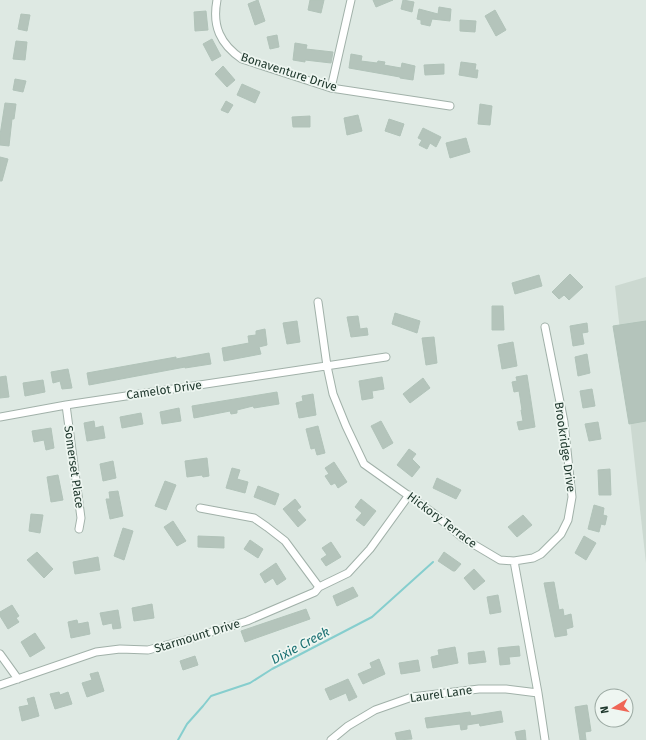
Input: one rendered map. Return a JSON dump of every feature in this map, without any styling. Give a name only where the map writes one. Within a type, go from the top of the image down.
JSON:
[{"type":"street","name":"Bonaventure Drive","points":[[217,0],[215,8],[217,29],[224,43],[231,52],[242,59],[331,88],[450,106]]},
{"type":"street","points":[[331,88],[351,0]]},
{"type":"street","name":"Hickory Terrace","points":[[318,302],[328,366],[336,401],[364,464],[409,495],[463,538],[500,560],[514,561]]},
{"type":"street","name":"Brookridge Drive","points":[[514,561],[533,558],[541,554],[562,534],[568,520],[572,497],[564,422],[545,327]]},
{"type":"street","name":"Camelot Drive","points":[[0,417],[66,405],[386,357]]},
{"type":"street","name":"Somerset Place","points":[[66,405],[81,518],[79,530]]},
{"type":"street","name":"Starmount Drive","points":[[0,685],[96,652],[120,649],[148,650],[190,638],[247,620],[315,592],[320,587],[348,573],[370,549],[409,495]]},
{"type":"street","points":[[200,508],[254,518],[285,541],[320,587]]},
{"type":"street","points":[[514,561],[545,740]]},
{"type":"street","points":[[0,654],[18,679]]},
{"type":"street","name":"Laurel Lane","points":[[331,740],[348,726],[375,710],[412,697],[479,689],[506,688],[538,694]]},
{"type":"shaded area","points":[[646,277],[646,563],[615,286]]},
{"type":"building","points":[[258,0],[265,21],[255,25],[248,4]]},
{"type":"building","points":[[310,0],[324,0],[321,13],[308,10]]},
{"type":"building","points":[[373,0],[393,0],[376,7]]},
{"type":"building","points":[[403,0],[414,2],[412,12],[401,9]]},
{"type":"building","points":[[439,7],[451,9],[450,21],[432,19],[430,26],[421,24],[421,20],[417,19],[419,9],[438,14]]},
{"type":"building","points":[[495,10],[506,30],[496,36],[485,16]]},
{"type":"building","points":[[206,11],[208,30],[195,31],[194,12]]},
{"type":"building","points":[[21,14],[30,15],[27,31],[18,29]]},
{"type":"building","points":[[460,20],[476,21],[475,32],[460,31]]},
{"type":"building","points":[[277,35],[279,47],[270,49],[267,37]]},
{"type":"building","points":[[212,39],[221,56],[212,61],[203,44]]},
{"type":"building","points":[[16,41],[27,42],[25,60],[13,59]]},
{"type":"building","points":[[295,43],[307,45],[306,49],[333,52],[331,63],[293,60]]},
{"type":"building","points":[[351,54],[362,56],[361,61],[377,63],[378,61],[385,62],[384,65],[401,68],[402,63],[415,66],[413,80],[349,68]]},
{"type":"building","points":[[461,62],[476,64],[475,70],[478,70],[477,78],[459,75]]},
{"type":"building","points":[[444,64],[444,74],[425,75],[424,65]]},
{"type":"building","points":[[223,66],[235,80],[227,87],[215,74]]},
{"type":"building","points":[[15,79],[26,81],[23,92],[13,90]]},
{"type":"building","points":[[242,84],[260,92],[255,103],[237,95]]},
{"type":"building","points":[[226,101],[233,105],[228,113],[221,110]]},
{"type":"building","points":[[5,103],[16,104],[14,119],[12,119],[9,146],[0,145]]},
{"type":"building","points":[[480,104],[492,106],[490,125],[478,124]]},
{"type":"building","points":[[358,115],[362,131],[347,135],[344,118]]},
{"type":"building","points":[[310,116],[310,127],[293,127],[292,117]]},
{"type":"building","points":[[389,119],[404,124],[400,136],[385,131]]},
{"type":"building","points":[[423,128],[441,137],[436,147],[430,143],[427,149],[419,145],[422,140],[418,138]]},
{"type":"building","points":[[466,138],[470,152],[450,158],[446,143]]},
{"type":"building","points":[[0,157],[8,159],[2,181],[0,181]]},
{"type":"building","points":[[570,274],[583,287],[569,300],[564,295],[559,299],[552,292]]},
{"type":"building","points":[[539,275],[542,286],[515,294],[512,283]]},
{"type":"building","points":[[492,306],[503,306],[504,330],[492,330]]},
{"type":"building","points":[[395,313],[420,321],[417,333],[392,324]]},
{"type":"building","points":[[358,316],[360,329],[367,328],[368,335],[351,337],[347,317]]},
{"type":"building","points":[[297,321],[300,342],[287,344],[283,323]]},
{"type":"building","points":[[646,321],[646,421],[629,424],[613,326]]},
{"type":"building","points":[[587,323],[588,332],[582,333],[584,344],[573,346],[570,326]]},
{"type":"building","points":[[265,329],[267,345],[259,347],[261,354],[224,361],[222,348],[249,343],[248,336],[256,335],[256,331]]},
{"type":"building","points":[[434,337],[437,363],[426,365],[422,338]]},
{"type":"building","points":[[513,342],[517,366],[502,369],[498,345]]},
{"type":"building","points":[[209,353],[211,364],[185,367],[89,385],[87,373],[176,357],[176,359]]},
{"type":"building","points":[[587,354],[590,373],[578,376],[575,357]]},
{"type":"building","points":[[68,369],[72,388],[62,389],[60,381],[53,383],[51,372]]},
{"type":"building","points":[[527,375],[535,427],[519,430],[517,422],[523,421],[522,410],[519,391],[514,392],[512,382],[517,381],[516,377]]},
{"type":"building","points":[[6,376],[9,397],[0,398],[0,377]]},
{"type":"building","points":[[382,377],[384,389],[372,391],[373,398],[362,400],[359,381]]},
{"type":"building","points":[[423,378],[430,388],[410,403],[403,394]]},
{"type":"building","points":[[43,380],[45,392],[25,396],[23,383]]},
{"type":"building","points":[[592,389],[595,406],[583,408],[580,391]]},
{"type":"building","points":[[277,392],[279,404],[254,408],[253,406],[237,410],[237,413],[231,414],[230,411],[194,418],[192,406]]},
{"type":"building","points":[[313,394],[316,415],[299,418],[296,403],[303,401],[302,396]]},
{"type":"building","points":[[179,408],[181,421],[162,424],[160,412]]},
{"type":"building","points":[[141,413],[143,424],[122,428],[120,417]]},
{"type":"building","points":[[94,421],[95,428],[103,426],[105,438],[87,441],[84,423]]},
{"type":"building","points":[[381,421],[393,443],[383,449],[371,426]]},
{"type":"building","points":[[598,422],[601,439],[589,441],[585,424]]},
{"type":"building","points":[[318,426],[325,453],[317,455],[315,448],[311,449],[306,429]]},
{"type":"building","points":[[51,428],[54,448],[46,450],[44,440],[34,442],[32,431]]},
{"type":"building","points":[[409,449],[416,454],[412,459],[420,467],[412,477],[397,465]]},
{"type":"building","points":[[207,458],[209,476],[203,477],[202,475],[187,477],[185,461]]},
{"type":"building","points":[[113,461],[116,478],[103,481],[100,464]]},
{"type":"building","points":[[334,462],[347,482],[338,488],[335,483],[331,485],[325,476],[329,474],[325,468]]},
{"type":"building","points":[[232,468],[240,470],[237,479],[248,482],[245,493],[226,488]]},
{"type":"building","points":[[610,469],[611,495],[599,495],[598,470]]},
{"type":"building","points":[[58,475],[63,500],[51,502],[47,477]]},
{"type":"building","points":[[437,478],[461,490],[456,499],[433,488]]},
{"type":"building","points":[[165,481],[176,485],[166,510],[155,506]]},
{"type":"building","points":[[258,486],[279,494],[275,505],[254,497]]},
{"type":"building","points":[[118,491],[123,516],[110,519],[106,499],[110,499],[109,492]]},
{"type":"building","points":[[295,499],[301,507],[297,510],[306,520],[298,527],[283,509]]},
{"type":"building","points":[[361,499],[376,511],[364,526],[356,520],[362,513],[355,507]]},
{"type":"building","points":[[594,505],[604,508],[603,515],[607,516],[605,525],[601,524],[599,532],[588,529]]},
{"type":"building","points":[[31,514],[43,515],[40,533],[29,531]]},
{"type":"building","points":[[523,515],[532,525],[517,537],[508,527]]},
{"type":"building","points":[[173,521],[186,541],[177,546],[164,527]]},
{"type":"building","points":[[123,528],[133,531],[124,560],[114,556]]},
{"type":"building","points":[[198,536],[224,537],[224,548],[198,547]]},
{"type":"building","points":[[584,536],[596,543],[586,560],[575,553]]},
{"type":"building","points":[[250,540],[263,549],[258,558],[244,549]]},
{"type":"building","points":[[331,542],[341,557],[326,566],[321,559],[327,555],[322,548]]},
{"type":"building","points":[[37,552],[53,569],[44,578],[27,560]]},
{"type":"building","points":[[444,552],[461,564],[455,571],[438,561]]},
{"type":"building","points":[[98,557],[100,570],[75,574],[73,562]]},
{"type":"building","points":[[276,563],[286,579],[277,585],[273,578],[265,583],[260,574]]},
{"type":"building","points":[[474,569],[485,581],[474,590],[464,578]]},
{"type":"building","points":[[554,582],[559,610],[563,609],[564,616],[571,614],[573,627],[566,629],[567,635],[555,637],[544,583]]},
{"type":"building","points":[[353,587],[358,596],[337,606],[333,596]]},
{"type":"building","points":[[498,595],[501,612],[490,614],[487,597]]},
{"type":"building","points":[[152,604],[154,618],[134,621],[132,608]]},
{"type":"building","points":[[12,605],[19,616],[16,618],[19,622],[8,629],[0,616],[0,612]]},
{"type":"building","points":[[306,609],[310,619],[245,642],[241,631]]},
{"type":"building","points":[[118,610],[121,628],[113,629],[112,623],[103,625],[100,613]]},
{"type":"building","points":[[77,620],[78,624],[88,622],[90,634],[71,638],[68,622]]},
{"type":"building","points":[[35,633],[45,648],[30,657],[21,642]]},
{"type":"building","points":[[519,646],[520,656],[509,657],[510,664],[500,665],[498,648]]},
{"type":"building","points":[[455,647],[458,663],[433,668],[431,657],[439,655],[438,650]]},
{"type":"building","points":[[484,651],[486,662],[469,664],[468,653]]},
{"type":"building","points":[[195,656],[198,665],[183,670],[180,661]]},
{"type":"building","points":[[379,659],[385,674],[363,684],[358,674],[372,668],[370,663]]},
{"type":"building","points":[[418,660],[420,671],[401,674],[399,663]]},
{"type":"building","points":[[98,672],[104,691],[87,697],[82,683],[92,680],[90,674]]},
{"type":"building","points":[[348,679],[357,697],[349,701],[346,693],[330,700],[325,689]]},
{"type":"building","points":[[59,692],[60,695],[68,692],[72,704],[55,709],[50,694]]},
{"type":"building","points":[[34,697],[39,716],[22,721],[19,707],[29,705],[27,699]]},
{"type":"building","points":[[587,705],[591,731],[585,732],[586,740],[580,740],[575,707]]},
{"type":"building","points":[[501,711],[503,722],[480,726],[479,723],[467,725],[467,729],[461,730],[460,724],[427,728],[425,718],[470,712],[471,716]]},
{"type":"building","points":[[410,730],[412,739],[397,740],[395,733]]},
{"type":"building","points":[[525,730],[526,740],[517,740],[515,732]]},
{"type":"waterway","name":"Dixie Creek","points":[[178,740],[187,724],[211,696],[250,683],[272,669],[372,617],[433,562]]}]
